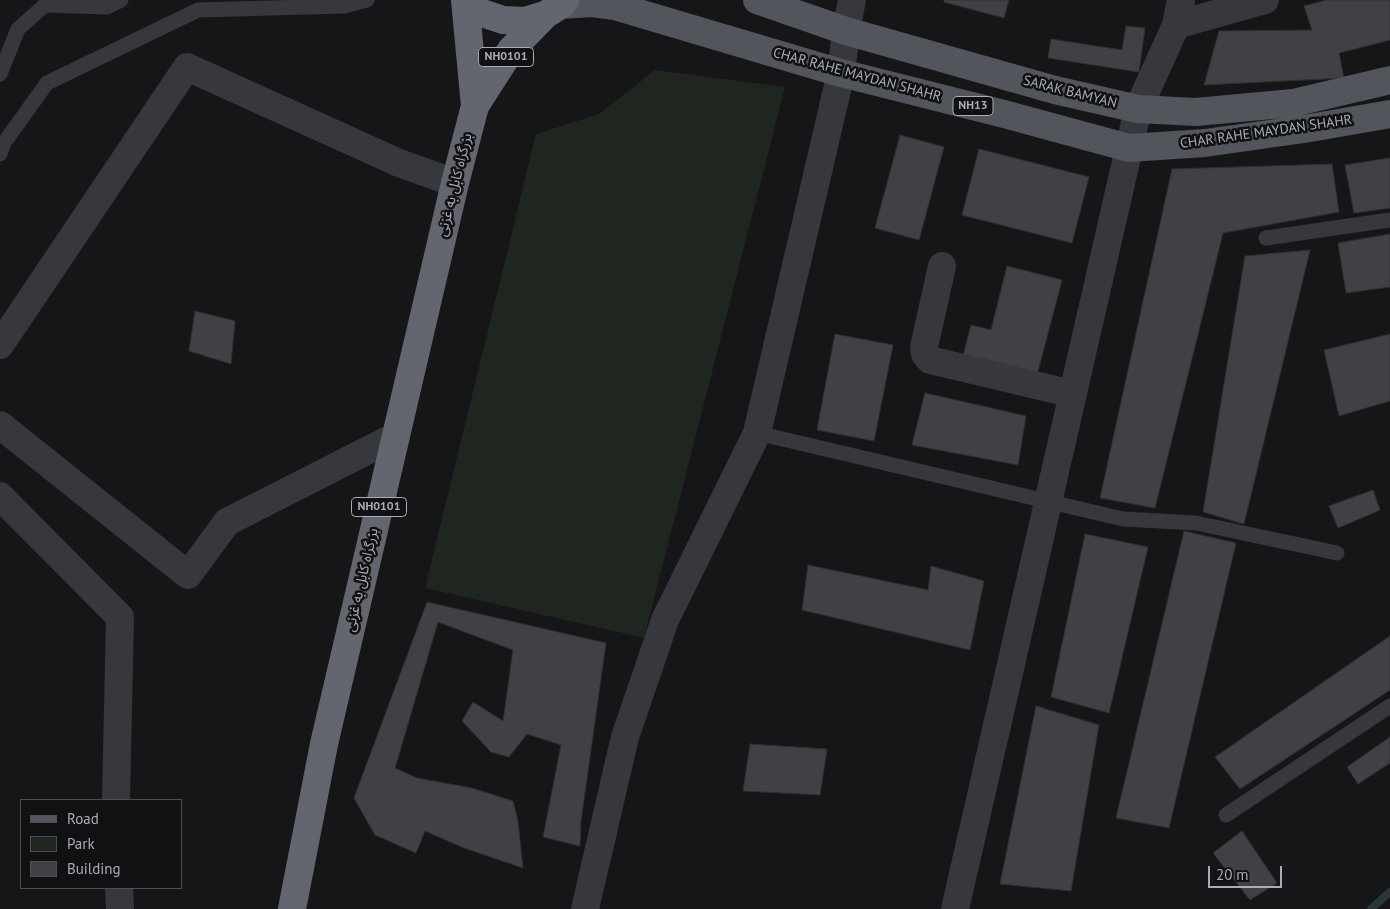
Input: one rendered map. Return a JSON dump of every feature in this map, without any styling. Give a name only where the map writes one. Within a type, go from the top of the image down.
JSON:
[{"type":"highway","name":"NH0101","points":[[465,0],[482,13],[503,20],[525,21],[557,6]]},
{"type":"highway","name":"بزرگراه کابل به غزنی","points":[[465,0],[475,106]]},
{"type":"highway","name":"بزرگراه کابل به غزنی","points":[[292,909],[324,744],[455,183],[475,106],[511,50],[557,6]]},
{"type":"main road","name":"SARAK BAMYAN","points":[[758,0],[846,30],[1055,90],[1138,109],[1196,112],[1293,103],[1390,80]]},
{"type":"main road","name":"CHAR RAHE MAYDAN SHAHR","points":[[557,6],[592,3],[615,6],[841,73],[1129,148],[1205,143],[1304,129],[1390,114]]},
{"type":"street","points":[[585,909],[625,737],[665,620],[757,433],[841,73],[852,0]]},
{"type":"street","points":[[955,909],[1138,109],[1179,13],[1265,0]]},
{"type":"street","points":[[0,346],[187,67],[399,162],[455,183]]},
{"type":"street","points":[[942,266],[924,347],[925,354],[930,360],[1073,394]]},
{"type":"street","points":[[0,425],[188,576],[227,522],[396,436]]},
{"type":"street","points":[[0,496],[120,617],[116,799]]},
{"type":"street","points":[[119,889],[120,909]]},
{"type":"lane","points":[[0,74],[18,29],[45,5],[107,7],[120,0]]},
{"type":"lane","points":[[0,154],[4,143],[47,83],[198,10],[344,6],[367,0]]},
{"type":"lane","points":[[1266,238],[1390,220]]},
{"type":"lane","points":[[757,433],[1123,519],[1196,524],[1337,554]]},
{"type":"lane","points":[[1226,815],[1390,706]]},
{"type":"green space","points":[[655,70],[785,87],[644,638],[425,588],[536,134],[599,114]]},
{"type":"building","points":[[944,0],[1009,0],[1004,18],[944,2]]},
{"type":"building","points":[[1326,0],[1390,0],[1390,40],[1339,53],[1344,78],[1204,85],[1219,31],[1312,30],[1304,6]]},
{"type":"building","points":[[1126,26],[1145,28],[1139,72],[1048,58],[1051,39],[1122,50]]},
{"type":"building","points":[[900,135],[944,147],[919,240],[875,228]]},
{"type":"building","points":[[979,149],[1089,177],[1072,243],[962,215]]},
{"type":"building","points":[[1390,158],[1390,208],[1354,213],[1345,165]]},
{"type":"building","points":[[1332,164],[1339,212],[1223,233],[1155,508],[1100,498],[1172,169]]},
{"type":"building","points":[[1390,234],[1390,287],[1346,293],[1338,243]]},
{"type":"building","points":[[1310,250],[1244,524],[1203,512],[1245,256]]},
{"type":"building","points":[[1007,266],[1062,280],[1037,375],[963,356],[971,325],[991,330]]},
{"type":"building","points":[[195,311],[235,321],[231,364],[189,351]]},
{"type":"building","points":[[835,334],[893,345],[874,441],[817,430]]},
{"type":"building","points":[[1390,334],[1390,401],[1339,416],[1324,350]]},
{"type":"building","points":[[925,393],[1026,416],[1018,465],[912,445]]},
{"type":"building","points":[[1373,490],[1380,510],[1338,528],[1329,506]]},
{"type":"building","points":[[1184,531],[1236,543],[1169,828],[1116,818]]},
{"type":"building","points":[[1085,534],[1148,547],[1109,713],[1051,697]]},
{"type":"building","points":[[808,565],[928,590],[931,566],[984,581],[970,650],[802,610]]},
{"type":"building","points":[[427,602],[606,643],[581,821],[580,846],[543,837],[561,745],[527,734],[509,757],[491,752],[462,721],[473,702],[503,721],[513,650],[438,622],[395,768],[417,778],[472,788],[513,801],[518,822],[523,868],[464,848],[425,831],[416,853],[375,835],[354,798]]},
{"type":"building","points":[[1390,636],[1390,690],[1240,789],[1215,757]]},
{"type":"building","points":[[1036,706],[1099,725],[1071,891],[1000,884]]},
{"type":"building","points":[[1390,737],[1390,763],[1358,784],[1347,767]]},
{"type":"building","points":[[750,744],[827,749],[820,795],[743,791]]},
{"type":"building","points":[[1242,831],[1277,883],[1250,900],[1213,853]]},
{"type":"waterway","points":[[1371,909],[1390,892]]}]
